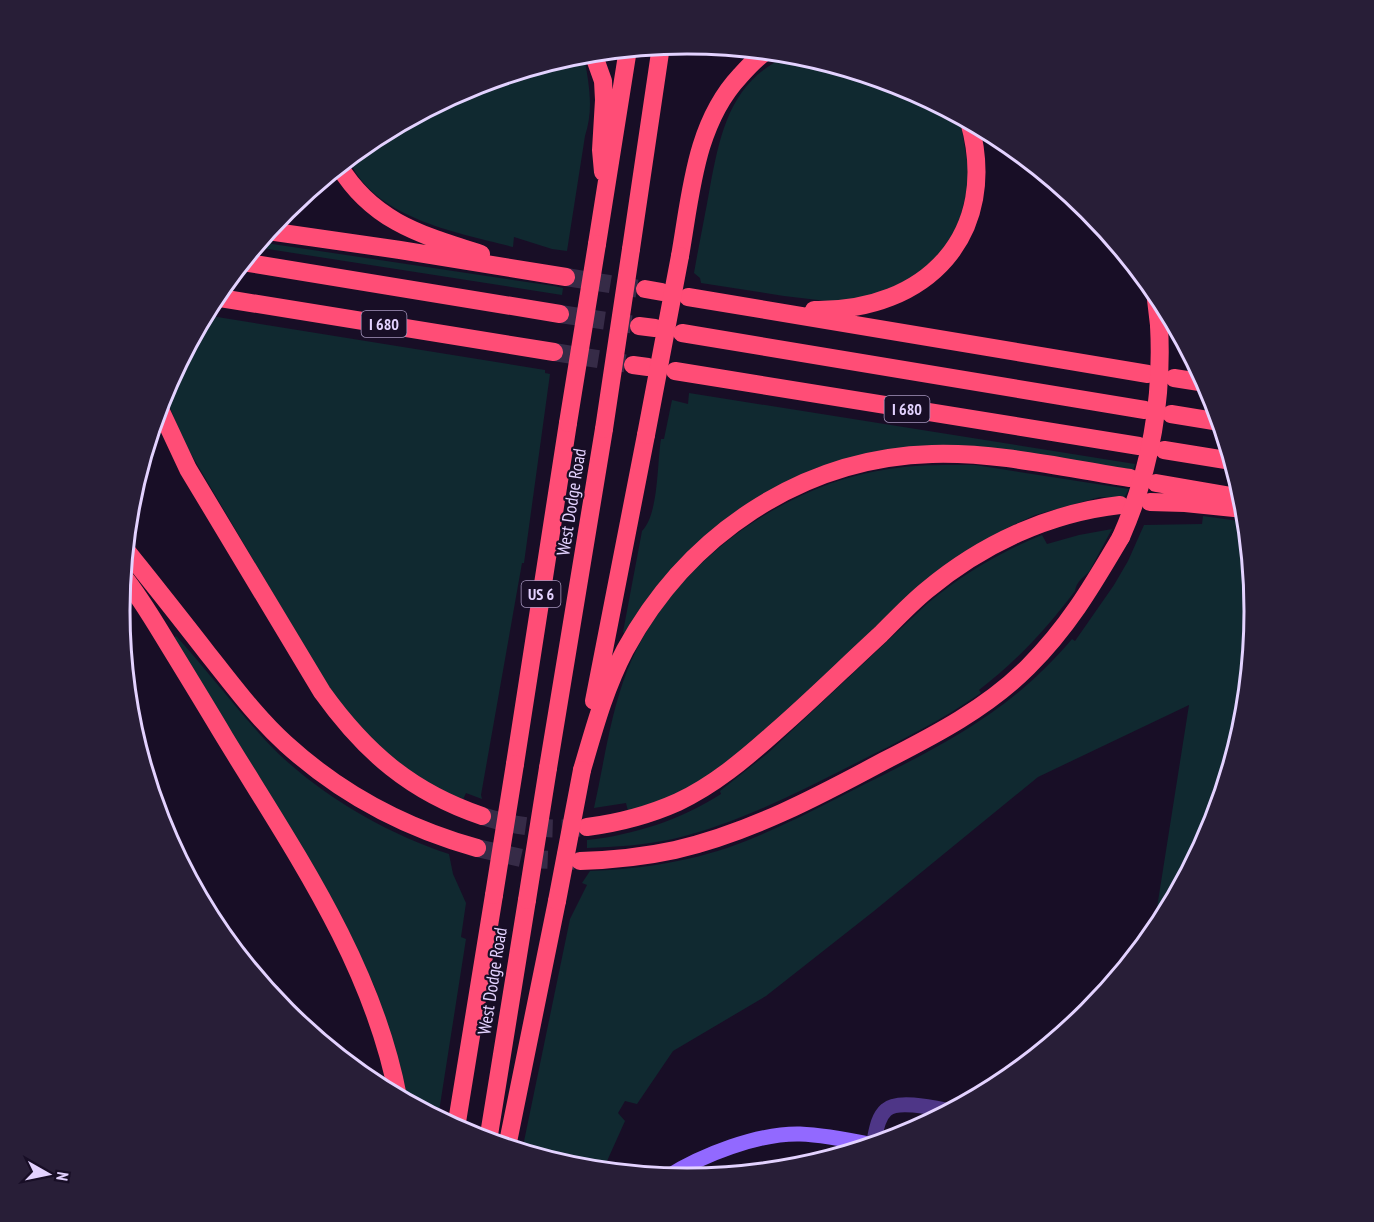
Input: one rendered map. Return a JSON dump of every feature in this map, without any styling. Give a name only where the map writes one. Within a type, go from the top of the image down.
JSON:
[{"type":"highway","name":"West Dodge Road","points":[[490,1131],[604,429],[660,55]]},
{"type":"highway","name":"West Dodge Road","points":[[458,1119],[627,58]]},
{"type":"highway","points":[[509,1138],[557,901],[698,158],[708,126],[730,86],[756,59]]},
{"type":"highway","points":[[596,62],[603,81],[601,150],[606,196]]},
{"type":"highway","points":[[760,309],[820,310],[867,306],[890,299],[912,288],[932,273],[949,255],[960,237],[973,206],[978,166],[972,133]]},
{"type":"highway","points":[[343,173],[362,197],[379,212],[401,226],[534,272]]},
{"type":"highway","points":[[279,233],[566,277]]},
{"type":"highway","name":"I 680","points":[[252,263],[560,314]]},
{"type":"highway","points":[[688,297],[1148,374]]},
{"type":"highway","name":"I 680","points":[[226,299],[554,352]]},
{"type":"highway","points":[[580,861],[652,855],[693,845],[732,833],[822,793],[939,733],[1005,686],[1045,649],[1081,605],[1121,537],[1136,501],[1151,447],[1159,387],[1158,315]]},
{"type":"highway","name":"I 680","points":[[682,333],[1145,410]]},
{"type":"highway","name":"I 680","points":[[675,371],[1139,446]]},
{"type":"highway","points":[[1174,378],[1194,381]]},
{"type":"highway","points":[[1171,414],[1210,420]]},
{"type":"highway","points":[[165,419],[188,469],[322,692],[336,711],[374,754],[403,777],[439,799],[482,816]]},
{"type":"highway","points":[[1164,450],[1223,459]]},
{"type":"highway","points":[[582,770],[596,720],[611,681],[641,622],[677,576],[710,543],[743,516],[772,497],[838,470],[870,462],[931,454],[996,457],[1130,478]]},
{"type":"highway","points":[[1156,483],[1232,496]]},
{"type":"highway","points":[[1150,502],[1234,508]]},
{"type":"highway","points":[[587,827],[655,811],[688,797],[720,778],[797,713],[927,590],[990,547],[1052,520],[1120,506]]},
{"type":"highway","points":[[133,559],[251,708],[300,756],[329,780],[380,811],[412,826],[477,848]]},
{"type":"highway","points":[[131,587],[201,698],[336,924],[363,981],[394,1084]]},
{"type":"main road","points":[[684,1168],[733,1146],[778,1136],[799,1134],[854,1142]]},
{"type":"street","points":[[876,1134],[882,1115],[887,1108],[894,1105],[937,1109]]},
{"type":"shaded area","points":[[777,62],[796,65],[866,84],[900,96],[961,126],[970,179],[958,226],[945,249],[926,270],[882,296],[835,302],[701,283],[700,278],[694,273],[710,187],[725,126],[742,92]]},
{"type":"shaded area","points":[[585,64],[590,106],[567,251],[552,249],[514,237],[513,247],[419,220],[377,196],[360,179],[352,166],[408,129],[441,111],[508,84]]},
{"type":"shaded area","points":[[269,243],[554,286],[563,288],[562,295],[264,248]]},
{"type":"shaded area","points":[[215,317],[545,370],[545,373],[550,374],[524,563],[522,563],[482,799],[466,793],[461,804],[403,772],[344,714],[179,431],[169,406],[187,365]]},
{"type":"shaded area","points":[[689,393],[1135,464],[1132,474],[884,450],[819,467],[786,482],[625,635],[623,632],[642,531],[652,513],[661,439],[664,439],[672,400],[688,404]]},
{"type":"shaded area","points":[[975,465],[1129,489],[1124,498],[1100,497],[1035,515],[971,549],[780,720],[708,781],[629,815],[626,803],[594,808],[612,722],[627,671],[645,633],[670,598],[699,566],[732,537],[769,512],[808,492],[848,478],[900,467]]},
{"type":"shaded area","points":[[1203,516],[1236,521],[1243,575],[1244,611],[1239,684],[1225,755],[1202,824],[1187,857],[1157,909],[1189,705],[1038,777],[766,996],[673,1051],[637,1104],[625,1101],[618,1113],[625,1121],[607,1162],[524,1143],[570,919],[587,885],[582,883],[590,871],[669,863],[727,848],[806,814],[950,739],[1001,706],[1049,664],[1072,639],[1075,641],[1114,585],[1144,525],[1202,524]]},
{"type":"shaded area","points":[[1112,529],[1089,572],[1054,618],[1019,656],[979,690],[981,693],[951,712],[813,785],[721,825],[662,841],[587,848],[587,840],[605,838],[656,825],[673,819],[721,794],[720,791],[768,753],[928,603],[982,564],[1042,535],[1047,544]]},
{"type":"shaded area","points":[[176,636],[266,741],[305,777],[375,822],[400,835],[449,854],[453,874],[466,903],[461,937],[466,939],[439,1110],[406,1091],[398,1059],[375,988],[341,915],[173,639]]},
{"type":"tunnel","points":[[566,277],[640,289]]},
{"type":"tunnel","points":[[560,314],[635,325]]},
{"type":"tunnel","points":[[554,352],[629,364]]},
{"type":"tunnel","points":[[482,816],[534,827],[559,829],[586,827]]},
{"type":"tunnel","points":[[477,848],[526,859],[578,861]]}]
